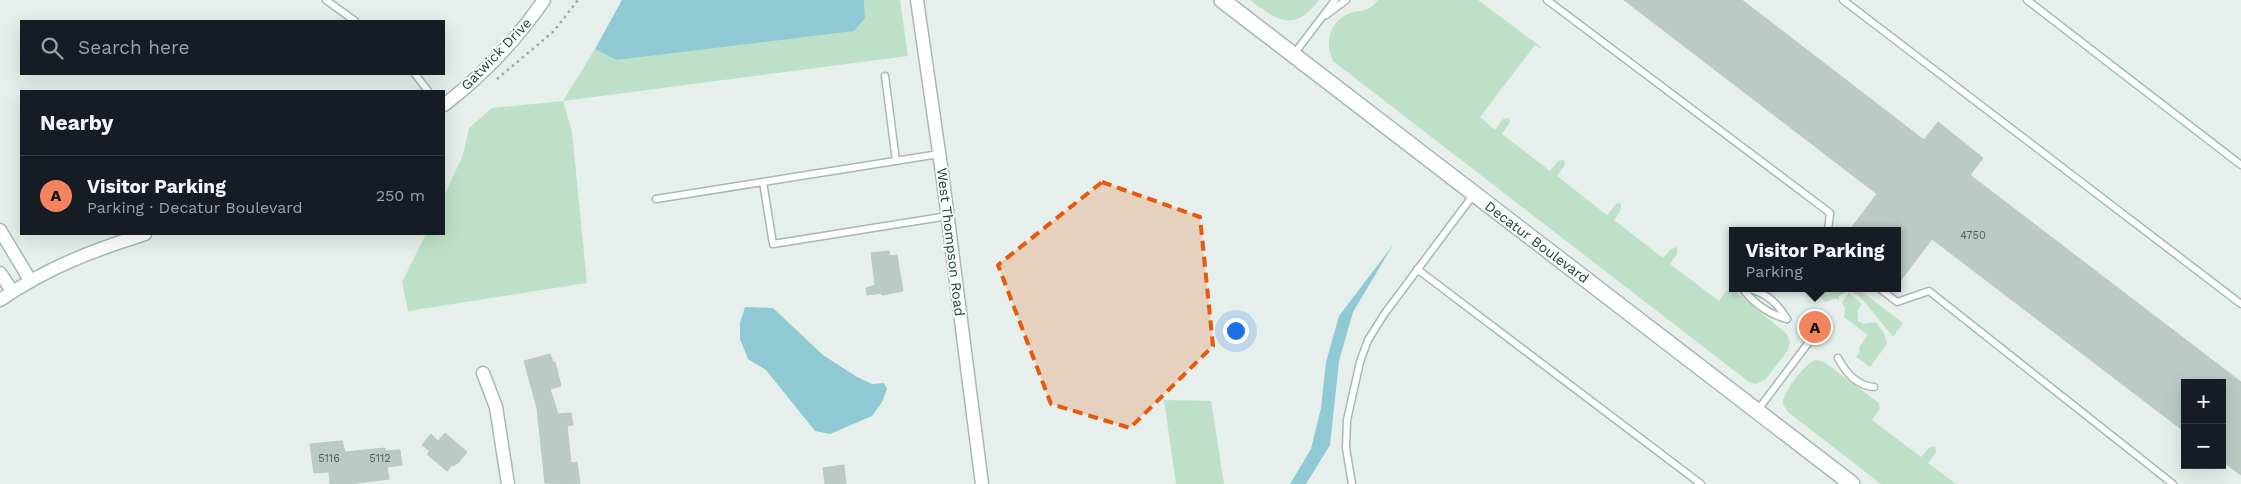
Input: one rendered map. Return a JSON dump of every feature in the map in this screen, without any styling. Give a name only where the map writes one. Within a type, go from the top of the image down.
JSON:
[{"type":"street","name":"Gatwick Drive","points":[[445,104],[494,60],[544,0]]},
{"type":"street","name":"West Thompson Road","points":[[917,0],[940,154],[982,484]]},
{"type":"street","name":"Decatur Boulevard","points":[[1222,0],[1757,410],[1844,481]]},
{"type":"street","points":[[0,230],[30,280]]},
{"type":"street","points":[[0,300],[30,280],[77,256],[142,235]]},
{"type":"street","points":[[0,273],[12,291]]},
{"type":"street","points":[[483,374],[496,407],[508,484]]},
{"type":"lane","points":[[326,0],[354,20]]},
{"type":"lane","points":[[1293,55],[1335,0]]},
{"type":"lane","points":[[1321,18],[1346,0]]},
{"type":"lane","points":[[1547,0],[1830,214],[1828,227]]},
{"type":"lane","points":[[1843,0],[2241,304]]},
{"type":"lane","points":[[2027,0],[2241,165]]},
{"type":"lane","points":[[416,75],[427,90]]},
{"type":"lane","points":[[885,76],[896,161]]},
{"type":"lane","points":[[656,198],[940,154]]},
{"type":"lane","points":[[763,182],[773,244],[948,216]]},
{"type":"lane","points":[[1352,484],[1346,448],[1347,420],[1360,362],[1368,340],[1417,269],[1474,194]]},
{"type":"lane","points":[[1417,269],[1701,484]]},
{"type":"lane","points":[[1884,292],[1897,302],[1929,291],[2173,484]]},
{"type":"lane","points":[[1746,292],[1752,301],[1772,315],[1787,319],[1779,305],[1761,292]]},
{"type":"lane","points":[[1757,410],[1812,338]]},
{"type":"lane","points":[[1838,358],[1845,372],[1865,387],[1874,387]]},
{"type":"path","points":[[491,84],[554,31],[578,0]]},
{"type":"highlighted area","points":[[1102,182],[1200,217],[1213,346],[1130,428],[1051,404],[998,265]]},
{"type":"green space","points":[[864,0],[900,0],[908,56],[563,101],[595,49],[616,60],[865,18]]},
{"type":"green space","points":[[1250,0],[1319,0],[1302,17],[1286,20],[1269,14]]},
{"type":"green space","points":[[1378,0],[1478,0],[1541,47],[1541,49],[1535,45],[1480,117],[1495,130],[1503,119],[1509,118],[1510,122],[1502,134],[1550,171],[1558,161],[1564,160],[1565,165],[1557,176],[1607,215],[1617,203],[1621,204],[1621,210],[1614,220],[1663,258],[1671,249],[1677,247],[1677,254],[1670,264],[1719,301],[1726,291],[1736,292],[1787,334],[1790,342],[1788,350],[1766,379],[1756,384],[1749,382],[1333,61],[1329,48],[1332,28],[1341,18],[1348,14],[1370,8]]},
{"type":"green space","points":[[563,101],[572,132],[587,283],[408,311],[402,282],[426,235],[445,235],[445,194],[463,155],[469,128],[492,108]]},
{"type":"green space","points":[[1813,292],[1845,292],[1839,296],[1839,300],[1835,298],[1826,302]]},
{"type":"green space","points":[[1853,292],[1862,292],[1903,323],[1893,337],[1864,301]]},
{"type":"green space","points":[[1849,293],[1862,304],[1858,310],[1858,321],[1864,324],[1876,322],[1885,335],[1887,344],[1870,367],[1856,357],[1860,351],[1859,347],[1868,335],[1844,317],[1845,309],[1842,302]]},
{"type":"green space","points":[[1816,360],[1824,362],[1879,403],[1880,409],[1872,420],[1921,457],[1930,447],[1935,446],[1936,452],[1928,463],[1956,484],[1881,484],[1788,412],[1783,404],[1786,393],[1800,372]]},
{"type":"green space","points":[[1164,400],[1211,401],[1224,484],[1176,484]]},
{"type":"water","points":[[622,0],[864,0],[865,18],[854,31],[616,60],[595,49]]},
{"type":"water","points":[[1393,245],[1353,312],[1339,361],[1330,445],[1306,484],[1290,484],[1311,449],[1321,408],[1326,362],[1339,316]]},
{"type":"water","points":[[745,307],[773,308],[823,355],[857,377],[872,384],[884,383],[887,389],[882,402],[872,416],[830,434],[815,431],[766,370],[748,359],[740,339],[740,323]]},
{"type":"building","points":[[1624,0],[1742,0],[1924,140],[1938,122],[1983,158],[1970,175],[2241,382],[2241,475],[2226,464],[2226,379],[2181,379],[2181,429],[1932,239],[1901,280],[1901,227],[1852,227],[1877,194]]},
{"type":"building","points":[[889,251],[890,256],[897,255],[903,291],[882,295],[882,293],[867,295],[866,288],[875,285],[871,253]]},
{"type":"building","points":[[550,354],[553,362],[555,362],[561,386],[550,389],[558,414],[571,413],[573,425],[567,426],[571,463],[577,462],[580,484],[545,483],[537,408],[524,361]]},
{"type":"building","points":[[445,433],[467,452],[458,463],[452,465],[447,471],[427,454],[430,451],[422,445],[431,434],[438,441]]},
{"type":"building","points":[[342,441],[345,452],[385,448],[385,451],[400,450],[402,465],[387,467],[389,479],[350,484],[330,484],[329,472],[314,473],[310,444]]},
{"type":"building","points":[[844,465],[846,484],[825,484],[823,468]]},
{"type":"place","name":"Visitor Parking","points":[[1815,327]]}]
